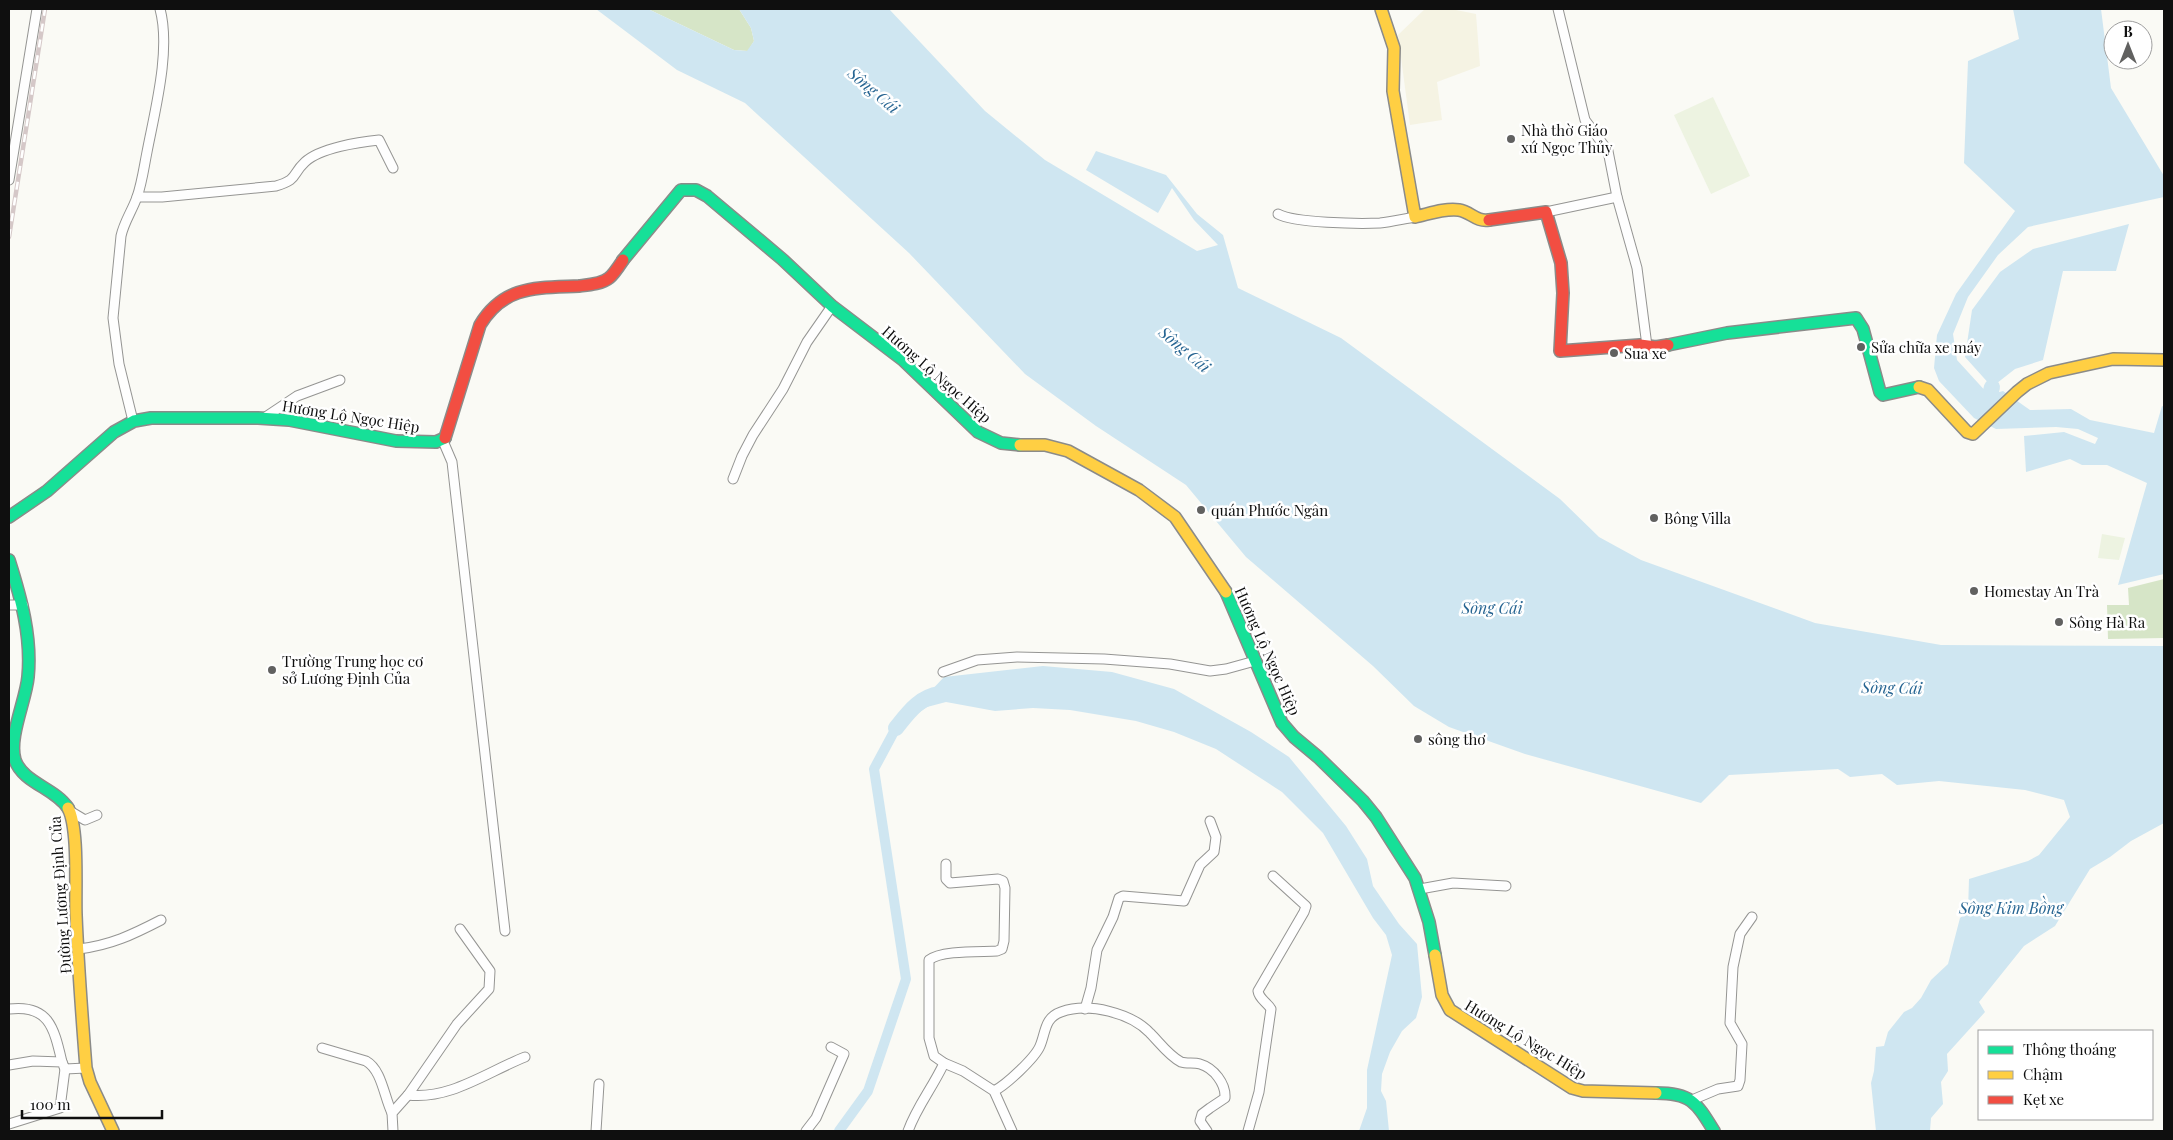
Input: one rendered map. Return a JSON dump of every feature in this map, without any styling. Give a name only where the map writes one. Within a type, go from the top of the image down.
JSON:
[{"type":"street","points":[[9,180],[36,9]]},
{"type":"street","points":[[133,421],[118,364],[113,318],[121,236],[124,224],[137,197],[159,95],[164,37],[164,22],[160,9]]},
{"type":"street","points":[[1382,9],[1394,48],[1393,91],[1415,217]]},
{"type":"street","points":[[1558,9],[1585,120],[1608,150],[1617,198],[1637,268],[1647,346]]},
{"type":"street","points":[[137,197],[162,198],[276,186],[289,182],[304,163],[318,154],[346,146],[379,140],[393,168]]},
{"type":"street","name":"Hương Lộ Ngọc Hiệp","points":[[9,517],[40,496],[93,449],[133,421],[159,418],[264,418],[322,426],[394,440],[428,443],[443,441],[447,437],[459,402],[480,324],[489,310],[501,300],[529,289],[582,286],[608,279],[682,190],[696,190],[707,196],[723,212],[782,259],[832,306],[903,360],[978,432],[1001,443],[1045,445],[1068,452],[1139,490],[1167,510],[1187,534],[1233,605],[1282,723],[1294,737],[1342,780],[1372,812],[1415,878],[1429,922],[1442,995],[1450,1010],[1572,1088],[1583,1092],[1678,1093],[1692,1100]]},
{"type":"street","points":[[1278,214],[1286,217],[1319,221],[1379,223],[1456,209],[1467,212],[1475,220],[1483,221],[1546,212],[1617,198]]},
{"type":"street","points":[[1546,212],[1561,263],[1563,293],[1560,351],[1656,347],[1727,333],[1850,317],[1856,318],[1863,329],[1880,392],[1883,395],[1917,386],[1922,387],[1928,390],[1967,432],[1973,434],[2017,392],[2027,384],[2049,373],[2113,359],[2164,360]]},
{"type":"street","points":[[733,479],[753,434],[783,389],[807,342],[832,306]]},
{"type":"street","points":[[264,418],[297,396],[340,380]]},
{"type":"street","points":[[443,441],[452,462],[505,931]]},
{"type":"street","name":"Đường Lương Định Của","points":[[9,560],[23,605],[29,639],[29,669],[14,760],[19,768],[30,777],[65,801],[70,811],[86,1068],[90,1082],[114,1131]]},
{"type":"street","points":[[9,605],[23,605]]},
{"type":"street","points":[[943,672],[977,660],[1017,657],[1160,663],[1210,671],[1226,670],[1255,661]]},
{"type":"street","points":[[70,811],[85,820],[97,815]]},
{"type":"street","points":[[1085,1009],[1091,988],[1097,950],[1113,918],[1119,898],[1123,896],[1184,901],[1200,865],[1214,852],[1216,837],[1210,821]]},
{"type":"street","points":[[946,864],[946,879],[950,883],[998,879],[1003,881],[1005,888],[1004,941],[1002,948],[997,951],[946,954],[932,957],[928,960],[930,1047],[934,1056],[944,1063],[963,1071],[994,1091],[1012,1131]]},
{"type":"street","points":[[1248,1131],[1259,1092],[1271,1009],[1268,1003],[1259,996],[1258,991],[1306,906],[1272,876]]},
{"type":"street","points":[[1420,889],[1453,883],[1506,886]]},
{"type":"street","points":[[1714,1131],[1703,1112],[1692,1100],[1718,1088],[1738,1086],[1740,1080],[1742,1044],[1730,1023],[1733,967],[1740,934],[1752,918]]},
{"type":"street","points":[[79,948],[97,947],[124,939],[160,920]]},
{"type":"street","points":[[392,1113],[408,1095],[457,1024],[489,989],[490,971],[460,929]]},
{"type":"street","points":[[9,1008],[34,1009],[42,1014],[53,1031],[63,1065],[60,1108],[9,1124]]},
{"type":"street","points":[[994,1091],[1010,1080],[1040,1046],[1047,1023],[1053,1016],[1062,1012],[1085,1009],[1110,1011],[1125,1016],[1149,1032],[1165,1049],[1182,1062],[1198,1063],[1215,1072],[1226,1092],[1225,1098],[1202,1114],[1200,1122],[1207,1131]]},
{"type":"street","points":[[806,1131],[816,1118],[844,1054],[831,1047]]},
{"type":"street","points":[[322,1048],[366,1061],[372,1065],[392,1113],[393,1131]]},
{"type":"street","points":[[408,1095],[428,1096],[450,1090],[524,1057]]},
{"type":"street","points":[[9,1065],[33,1061],[86,1068]]},
{"type":"street","points":[[908,1131],[914,1115],[944,1063]]},
{"type":"street","points":[[596,1131],[599,1084]]},
{"type":"shaded area","points":[[1425,9],[1451,9],[1476,14],[1480,66],[1437,82],[1442,120],[1410,125],[1398,35]]},
{"type":"green space","points":[[648,9],[739,9],[751,28],[754,41],[748,51],[734,50]]},
{"type":"green space","points":[[1713,97],[1750,176],[1711,194],[1674,115]]},
{"type":"green space","points":[[2102,534],[2125,538],[2119,560],[2098,558]]},
{"type":"green space","points":[[2164,579],[2164,638],[2108,639],[2107,605],[2129,605],[2128,588]]},
{"type":"water","name":"Sông Cái","points":[[596,9],[648,9],[734,50],[747,51],[754,41],[751,28],[739,9],[889,9],[985,111],[1045,160],[1197,251],[1218,245],[1194,220],[1172,188],[1158,213],[1086,170],[1096,151],[1166,175],[1197,214],[1223,235],[1238,288],[1341,338],[1560,499],[1599,537],[1641,560],[1815,623],[1941,645],[2164,646],[2164,823],[2131,841],[2090,869],[2055,926],[2024,946],[1979,1002],[1985,1012],[1947,1054],[1948,1071],[1941,1082],[1943,1104],[1931,1118],[1930,1131],[1876,1131],[1871,1083],[1876,1047],[1884,1046],[1888,1032],[1904,1012],[1912,1008],[1921,998],[1931,980],[1948,964],[1960,918],[1968,911],[1969,879],[2028,861],[2039,855],[2070,817],[2064,800],[2025,790],[1939,781],[1897,785],[1882,774],[1850,777],[1838,769],[1729,775],[1701,803],[1525,754],[1449,727],[1414,706],[1373,666],[1246,557],[1186,485],[1096,426],[1025,374],[909,253],[745,103],[677,70]]},
{"type":"water","points":[[2013,9],[2101,9],[2103,70],[2109,70],[2111,88],[2164,176],[2164,197],[2028,227],[1998,255],[1968,297],[1953,334],[1957,360],[1989,395],[2003,391],[2030,410],[2071,409],[2090,420],[2154,433],[2162,406],[2164,407],[2164,574],[2118,585],[2147,483],[2107,465],[2082,465],[2070,459],[2026,472],[2024,436],[2064,432],[2095,444],[2098,438],[2078,429],[2056,427],[1996,429],[1974,418],[1939,381],[1934,368],[1937,335],[1956,294],[2015,211],[1964,163],[1968,61],[2019,39]]},
{"type":"water","points":[[2129,224],[2116,271],[2063,271],[2043,360],[2015,369],[1992,387],[1965,357],[1972,310],[2000,272],[2033,249]]},
{"type":"water","points":[[1043,666],[1112,672],[1174,689],[1251,732],[1289,757],[1346,826],[1367,859],[1373,886],[1399,924],[1417,944],[1422,997],[1416,1018],[1402,1031],[1390,1052],[1382,1074],[1381,1091],[1386,1101],[1389,1131],[1359,1131],[1367,1108],[1367,1070],[1392,955],[1386,935],[1373,918],[1323,833],[1282,792],[1216,749],[1174,732],[1136,721],[1070,710],[1033,708],[995,711],[946,702],[927,707],[896,728],[944,677]]},
{"type":"waterway","points":[[1978,404],[1990,395],[1992,387]]},
{"type":"waterway","points":[[896,728],[920,702],[940,694]]},
{"type":"waterway","points":[[839,1131],[868,1091],[906,979],[874,769],[896,728]]},
{"type":"railway","points":[[9,237],[45,9]]},
{"type":"traffic: fast","points":[[623,260],[681,190],[696,190],[707,196],[782,259],[832,306],[903,360],[978,432],[1001,443],[1020,445]]},
{"type":"traffic: fast","points":[[1668,345],[1727,333],[1856,318],[1863,329],[1880,392],[1883,395],[1919,387]]},
{"type":"traffic: fast","points":[[9,517],[47,491],[114,432],[134,421],[151,418],[258,418],[289,420],[396,441],[436,442],[445,438]]},
{"type":"traffic: fast","points":[[9,560],[25,618],[29,662],[27,686],[14,741],[13,751],[15,760],[25,774],[55,795],[68,808]]},
{"type":"traffic: fast","points":[[1226,592],[1282,723],[1294,737],[1318,757],[1363,801],[1376,817],[1415,878],[1429,922],[1435,955]]},
{"type":"traffic: fast","points":[[1656,1093],[1668,1093],[1685,1097],[1697,1106],[1714,1131]]},
{"type":"traffic: slow","points":[[1381,9],[1394,48],[1393,91],[1415,217],[1442,211],[1459,210],[1481,220],[1489,220]]},
{"type":"traffic: slow","points":[[1919,387],[1928,390],[1967,432],[1973,434],[2017,392],[2027,384],[2049,373],[2113,359],[2164,360]]},
{"type":"traffic: slow","points":[[1020,445],[1045,445],[1068,451],[1139,490],[1175,517],[1226,592]]},
{"type":"traffic: slow","points":[[68,808],[74,830],[75,844],[76,915],[86,1068],[90,1082],[113,1131]]},
{"type":"traffic: slow","points":[[1435,955],[1442,995],[1450,1010],[1572,1088],[1583,1091],[1656,1093]]},
{"type":"traffic: jam","points":[[1489,220],[1546,212],[1561,263],[1563,293],[1560,351],[1640,345],[1656,347],[1668,345]]},
{"type":"traffic: jam","points":[[445,438],[480,325],[489,312],[500,302],[523,291],[602,282],[611,276],[623,260]]},
{"type":"place","name":"Nhà thờ Giáo xứ Ngọc Thủy","points":[[1511,139]]},
{"type":"place","name":"Sửa chữa xe máy","points":[[1861,347]]},
{"type":"place","name":"Sua xe","points":[[1614,353]]},
{"type":"place","name":"quán Phước Ngân","points":[[1201,510]]},
{"type":"place","name":"Bông Villa","points":[[1654,518]]},
{"type":"place","name":"Homestay An Trà","points":[[1974,591]]},
{"type":"place","name":"Sông Hà Ra","points":[[2059,622]]},
{"type":"place","name":"Trường Trung học cơ sở Lương Định Của","points":[[272,670]]},
{"type":"place","name":"sông thơ","points":[[1418,739]]},
{"type":"water label","name":"Sông Kim Bồng","points":[[2011,907]]}]
